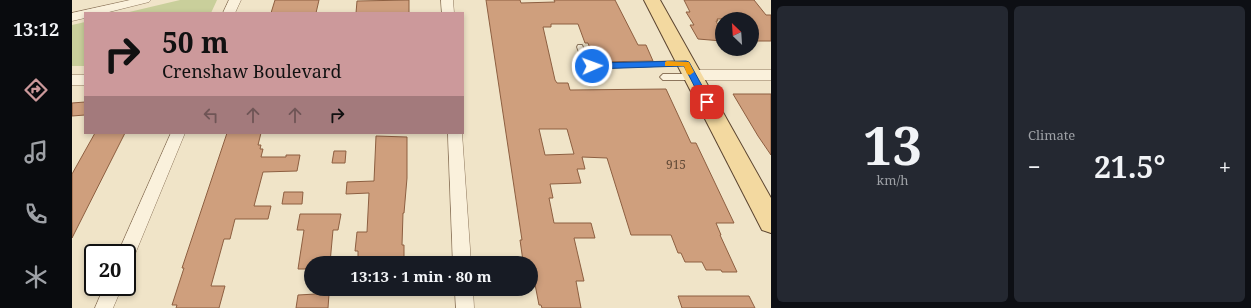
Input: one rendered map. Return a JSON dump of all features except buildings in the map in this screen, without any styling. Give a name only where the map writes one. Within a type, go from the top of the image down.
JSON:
[{"type":"main road","points":[[652,0],[771,222]]},
{"type":"street","points":[[92,12],[125,2],[145,0]]},
{"type":"street","points":[[230,12],[235,0]]},
{"type":"street","points":[[447,0],[448,12]]},
{"type":"street","points":[[72,17],[84,14]]},
{"type":"street","points":[[690,72],[771,75]]},
{"type":"street","points":[[72,80],[84,80]]},
{"type":"street","points":[[131,244],[178,134]]},
{"type":"street","points":[[455,134],[462,256]]},
{"type":"street","points":[[104,308],[109,296]]},
{"type":"street","points":[[464,296],[465,308]]},
{"type":"lane","points":[[580,47],[586,63],[592,66],[690,72]]},
{"type":"lane","points":[[663,77],[690,72]]},
{"type":"green space","points":[[180,0],[217,0],[211,12],[129,12]]},
{"type":"green space","points":[[84,22],[84,66],[72,66],[72,25]]},
{"type":"slow traffic","points":[[667,64],[686,64],[690,72]]},
{"type":"route","points":[[592,66],[686,64],[707,102]]}]
